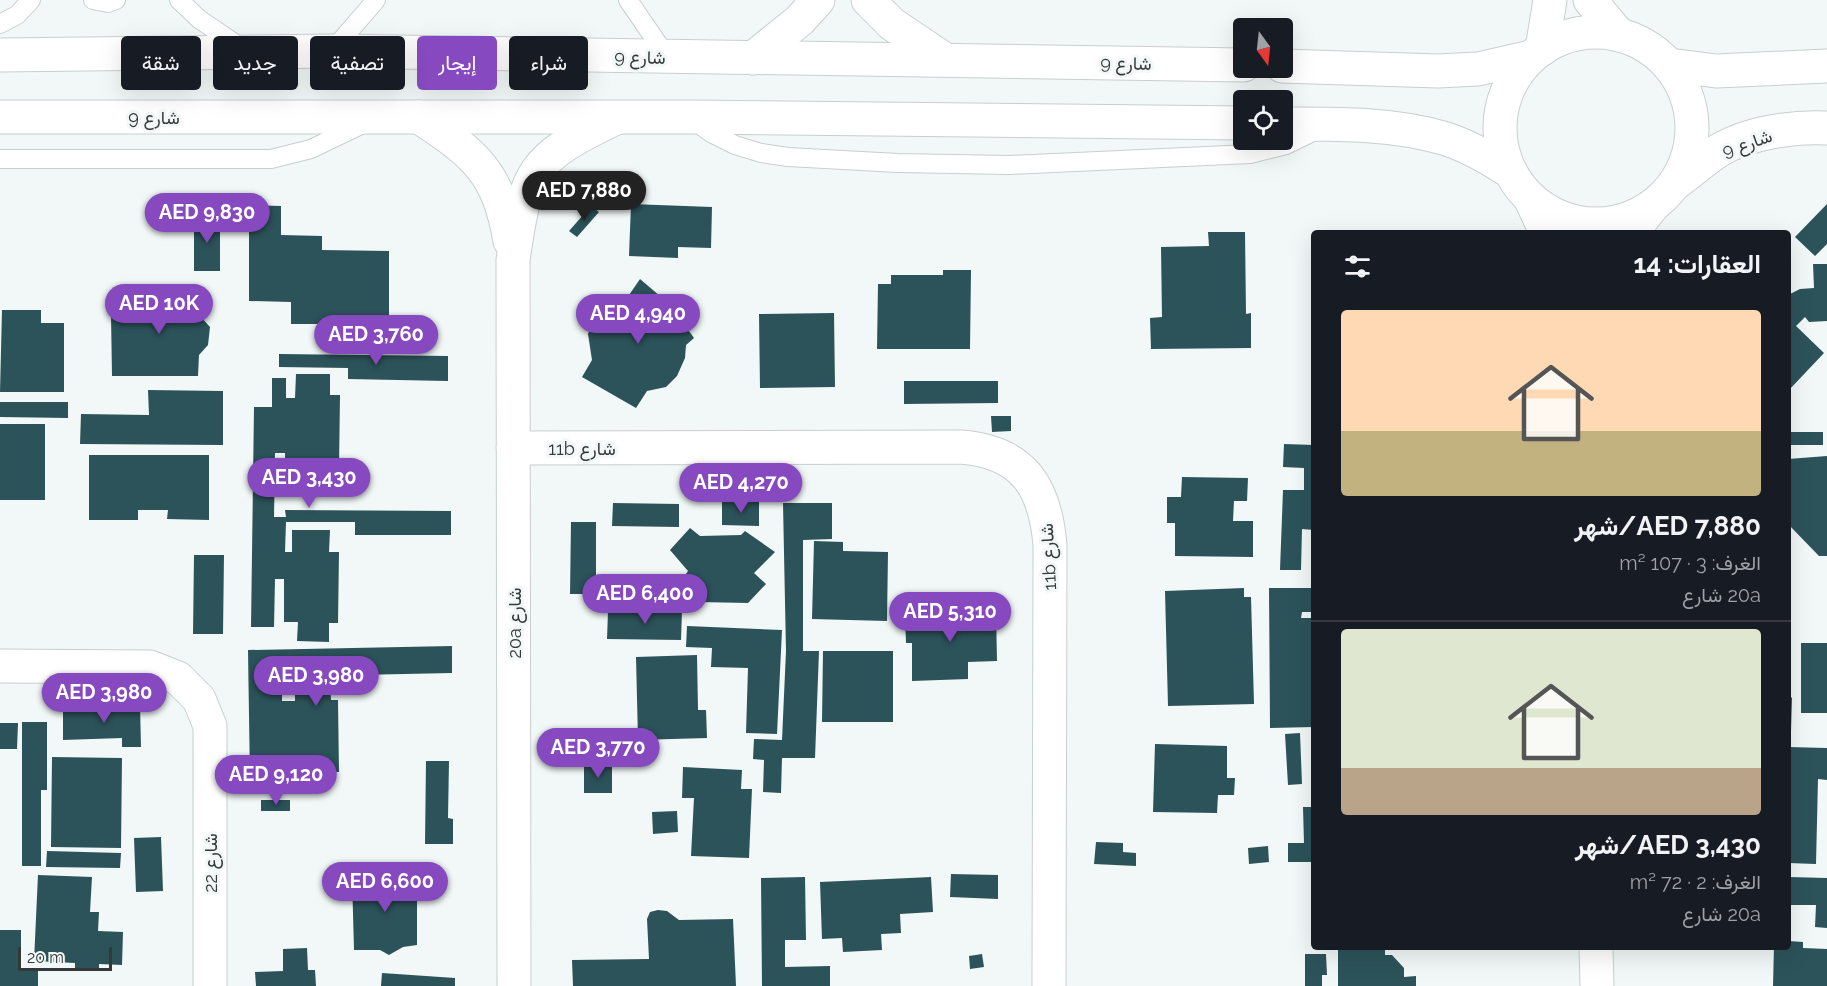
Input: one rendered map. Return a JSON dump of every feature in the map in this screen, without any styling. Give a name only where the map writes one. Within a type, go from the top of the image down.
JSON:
[{"type":"street","points":[[753,58],[800,20],[818,0]]},
{"type":"street","points":[[868,0],[892,24],[944,59]]},
{"type":"street","points":[[1545,230],[1531,200],[1509,171],[1500,142],[1501,111],[1512,82],[1537,53],[1550,0]]},
{"type":"street","points":[[1590,0],[1619,35]]},
{"type":"street","points":[[1293,66],[1438,71],[1478,69],[1537,53],[1560,39],[1579,34],[1619,35],[1638,42],[1670,65],[1686,93],[1693,124],[1689,155],[1676,183],[1642,220],[1628,219],[1602,225],[1577,223],[1552,215],[1531,200]]},
{"type":"street","name":"شارع 9","points":[[0,55],[213,52]]},
{"type":"street","name":"شارع 9","points":[[405,52],[1233,65]]},
{"type":"street","points":[[1670,65],[1716,71],[1827,66]]},
{"type":"street","name":"شارع 9","points":[[0,117],[689,117],[1233,123]]},
{"type":"street","name":"20a شارع","points":[[419,117],[473,156],[489,175],[502,204],[513,260]]},
{"type":"street","name":"20a شارع","points":[[514,986],[513,260],[525,195],[535,172],[551,153],[572,139],[616,118]]},
{"type":"street","points":[[1293,123],[1392,128],[1444,138],[1481,154],[1509,171]]},
{"type":"street","name":"شارع 9","points":[[1676,183],[1720,150],[1754,137],[1806,127],[1827,128]]},
{"type":"street","name":"11b شارع","points":[[513,448],[961,447],[986,449],[1009,458],[1027,475],[1040,496],[1048,520],[1050,545],[1049,986]]},
{"type":"street","name":"شارع 22","points":[[0,666],[150,667],[178,678],[199,699],[210,726],[210,986]]},
{"type":"street","points":[[1596,950],[1597,986]]},
{"type":"lane","points":[[0,24],[17,15],[31,0]]},
{"type":"lane","points":[[93,0],[108,3],[116,0]]},
{"type":"lane","points":[[179,0],[199,19],[224,36]]},
{"type":"lane","points":[[345,36],[376,0]]},
{"type":"lane","points":[[628,0],[667,57]]},
{"type":"lane","points":[[0,159],[270,159],[311,149],[378,116]]},
{"type":"lane","points":[[689,117],[711,133],[760,153],[898,163],[1009,165],[1250,154],[1286,145],[1328,124]]},
{"type":"building","points":[[631,204],[712,207],[711,248],[678,247],[678,258],[629,256]]},
{"type":"building","points":[[1827,204],[1827,244],[1815,256],[1795,237]]},
{"type":"building","points":[[249,205],[281,206],[281,235],[322,236],[322,250],[389,251],[389,324],[291,324],[291,302],[249,301]]},
{"type":"building","points":[[591,206],[599,212],[577,237],[569,231]]},
{"type":"building","points":[[194,216],[220,216],[220,271],[194,271]]},
{"type":"building","points":[[1208,232],[1245,232],[1246,314],[1251,313],[1251,348],[1151,349],[1150,318],[1162,317],[1161,247],[1209,246]]},
{"type":"building","points":[[1813,264],[1827,264],[1827,321],[1809,322],[1805,317],[1796,326],[1824,353],[1791,388],[1791,294],[1800,289],[1814,288]]},
{"type":"building","points":[[943,270],[971,270],[970,349],[877,349],[878,284],[891,284],[891,275],[943,275]]},
{"type":"building","points":[[640,279],[667,302],[677,294],[686,305],[677,314],[694,338],[686,345],[685,358],[677,376],[666,387],[647,391],[636,408],[582,377],[592,360],[588,334],[594,319],[627,298]]},
{"type":"building","points":[[190,286],[211,298],[200,316],[210,327],[208,345],[199,355],[198,376],[112,376],[111,315],[123,289],[146,300],[175,299]]},
{"type":"building","points":[[2,310],[41,310],[41,323],[64,323],[64,392],[0,392]]},
{"type":"building","points":[[834,313],[835,387],[760,388],[759,314]]},
{"type":"building","points":[[279,354],[448,356],[448,381],[348,379],[348,368],[279,367]]},
{"type":"building","points":[[296,374],[330,374],[330,395],[340,395],[339,468],[330,468],[330,489],[296,489],[296,471],[285,471],[285,453],[275,453],[274,517],[286,517],[285,510],[451,511],[451,535],[355,535],[355,522],[286,522],[285,552],[292,552],[292,530],[330,530],[329,552],[339,552],[338,623],[329,623],[329,642],[297,641],[298,622],[284,622],[284,579],[275,579],[274,627],[251,627],[254,407],[272,407],[272,378],[286,378],[286,398],[295,398]]},
{"type":"building","points":[[904,381],[998,381],[998,403],[904,404]]},
{"type":"building","points":[[148,390],[223,391],[223,445],[80,444],[81,414],[149,415]]},
{"type":"building","points":[[0,402],[68,402],[68,418],[0,417]]},
{"type":"building","points":[[991,416],[1011,416],[1011,431],[992,432]]},
{"type":"building","points":[[0,424],[45,424],[45,500],[0,500]]},
{"type":"building","points":[[1791,432],[1823,432],[1823,445],[1791,445]]},
{"type":"building","points":[[1284,444],[1311,445],[1311,530],[1302,529],[1301,570],[1280,570],[1283,490],[1304,490],[1304,468],[1283,467]]},
{"type":"building","points":[[89,455],[209,455],[209,520],[167,519],[168,510],[138,510],[138,520],[89,520]]},
{"type":"building","points":[[1827,456],[1827,556],[1819,556],[1791,527],[1791,459]]},
{"type":"building","points":[[1182,477],[1248,478],[1247,501],[1234,501],[1233,521],[1253,521],[1253,557],[1175,556],[1175,523],[1167,523],[1167,497],[1181,497]]},
{"type":"building","points":[[722,502],[759,502],[759,526],[722,525]]},
{"type":"building","points":[[613,503],[679,504],[679,527],[612,526]]},
{"type":"building","points":[[783,503],[832,503],[832,539],[803,540],[803,651],[819,651],[815,758],[782,758],[781,793],[763,792],[764,760],[753,759],[754,739],[782,740],[786,651]]},
{"type":"building","points":[[571,522],[596,522],[596,594],[570,594]]},
{"type":"building","points":[[690,528],[700,536],[741,535],[745,531],[775,552],[754,573],[766,584],[748,603],[699,602],[679,584],[688,571],[670,550]]},
{"type":"building","points":[[814,541],[843,542],[843,551],[888,552],[887,621],[812,619]]},
{"type":"building","points":[[194,555],[224,555],[223,634],[193,634]]},
{"type":"building","points":[[1244,588],[1244,597],[1251,597],[1254,704],[1168,706],[1165,591]]},
{"type":"building","points":[[1269,588],[1311,588],[1311,612],[1302,612],[1301,618],[1311,618],[1311,727],[1270,728]]},
{"type":"building","points":[[608,611],[682,611],[681,640],[607,639]]},
{"type":"building","points":[[996,612],[997,661],[968,662],[968,679],[912,681],[912,643],[906,643],[905,614]]},
{"type":"building","points":[[687,626],[782,630],[777,734],[746,733],[748,668],[711,667],[712,648],[686,647]]},
{"type":"building","points":[[1801,643],[1827,643],[1827,713],[1801,713]]},
{"type":"building","points":[[452,646],[452,673],[357,675],[357,657],[276,659],[276,668],[282,668],[282,701],[295,701],[295,680],[330,680],[331,700],[338,700],[339,772],[330,772],[330,783],[297,784],[296,770],[285,770],[284,756],[275,757],[275,780],[250,780],[248,650]]},
{"type":"building","points":[[823,651],[893,651],[893,722],[822,722]]},
{"type":"building","points":[[697,655],[698,710],[706,710],[707,738],[638,740],[636,657]]},
{"type":"building","points":[[140,705],[141,747],[122,747],[122,738],[63,740],[63,707]]},
{"type":"building","points":[[22,722],[47,722],[47,790],[41,790],[41,866],[22,866]]},
{"type":"building","points":[[0,723],[18,723],[17,749],[0,749]]},
{"type":"building","points":[[1300,733],[1302,784],[1288,785],[1285,734]]},
{"type":"building","points":[[1155,744],[1227,746],[1227,778],[1235,778],[1234,795],[1218,795],[1217,813],[1153,812]]},
{"type":"building","points":[[1791,747],[1827,748],[1827,780],[1818,779],[1816,864],[1791,863]]},
{"type":"building","points":[[52,757],[122,758],[121,848],[51,847]]},
{"type":"building","points":[[426,761],[449,761],[448,818],[453,819],[453,844],[425,844]]},
{"type":"building","points":[[584,764],[612,765],[612,793],[584,793]]},
{"type":"building","points":[[683,767],[742,770],[741,789],[752,789],[749,858],[691,856],[694,798],[682,798]]},
{"type":"building","points":[[261,800],[290,800],[290,811],[261,811]]},
{"type":"building","points":[[1303,807],[1311,807],[1311,862],[1288,862],[1288,843],[1304,843]]},
{"type":"building","points":[[677,811],[678,832],[653,834],[652,812]]},
{"type":"building","points":[[161,837],[163,891],[136,892],[134,838]]},
{"type":"building","points":[[1096,842],[1123,843],[1123,852],[1136,853],[1136,866],[1094,864]]},
{"type":"building","points":[[1268,846],[1269,862],[1249,864],[1248,848]]},
{"type":"building","points":[[47,851],[121,853],[120,868],[46,867]]},
{"type":"building","points":[[951,874],[998,875],[998,899],[950,897]]},
{"type":"building","points":[[38,875],[92,877],[90,912],[99,912],[98,931],[123,932],[122,965],[99,964],[99,971],[75,970],[75,963],[34,961]]},
{"type":"building","points":[[417,876],[417,945],[403,947],[389,955],[380,950],[354,950],[352,877]]},
{"type":"building","points":[[805,877],[806,940],[785,940],[785,967],[830,966],[830,986],[762,986],[761,878]]},
{"type":"building","points":[[931,877],[933,912],[900,914],[901,933],[881,934],[882,950],[843,952],[842,938],[822,939],[820,882]]},
{"type":"building","points":[[1791,877],[1827,878],[1827,928],[1815,927],[1816,905],[1791,905]]},
{"type":"building","points":[[667,911],[679,920],[733,919],[736,986],[573,986],[572,960],[649,959],[647,919],[650,912]]},
{"type":"building","points":[[0,930],[21,930],[21,971],[38,970],[38,986],[0,986]]},
{"type":"building","points":[[1791,941],[1803,942],[1803,948],[1827,949],[1827,986],[1773,986],[1774,950],[1791,950]]},
{"type":"building","points":[[307,948],[308,970],[315,970],[316,986],[256,986],[255,972],[283,971],[283,949]]},
{"type":"building","points":[[1338,950],[1385,950],[1385,955],[1392,955],[1404,968],[1404,977],[1416,976],[1416,986],[1338,986]]},
{"type":"building","points":[[982,954],[984,967],[970,969],[969,956]]},
{"type":"building","points":[[1305,954],[1326,954],[1327,975],[1322,975],[1322,986],[1305,986]]},
{"type":"building","points":[[382,973],[455,978],[455,986],[381,986]]}]
